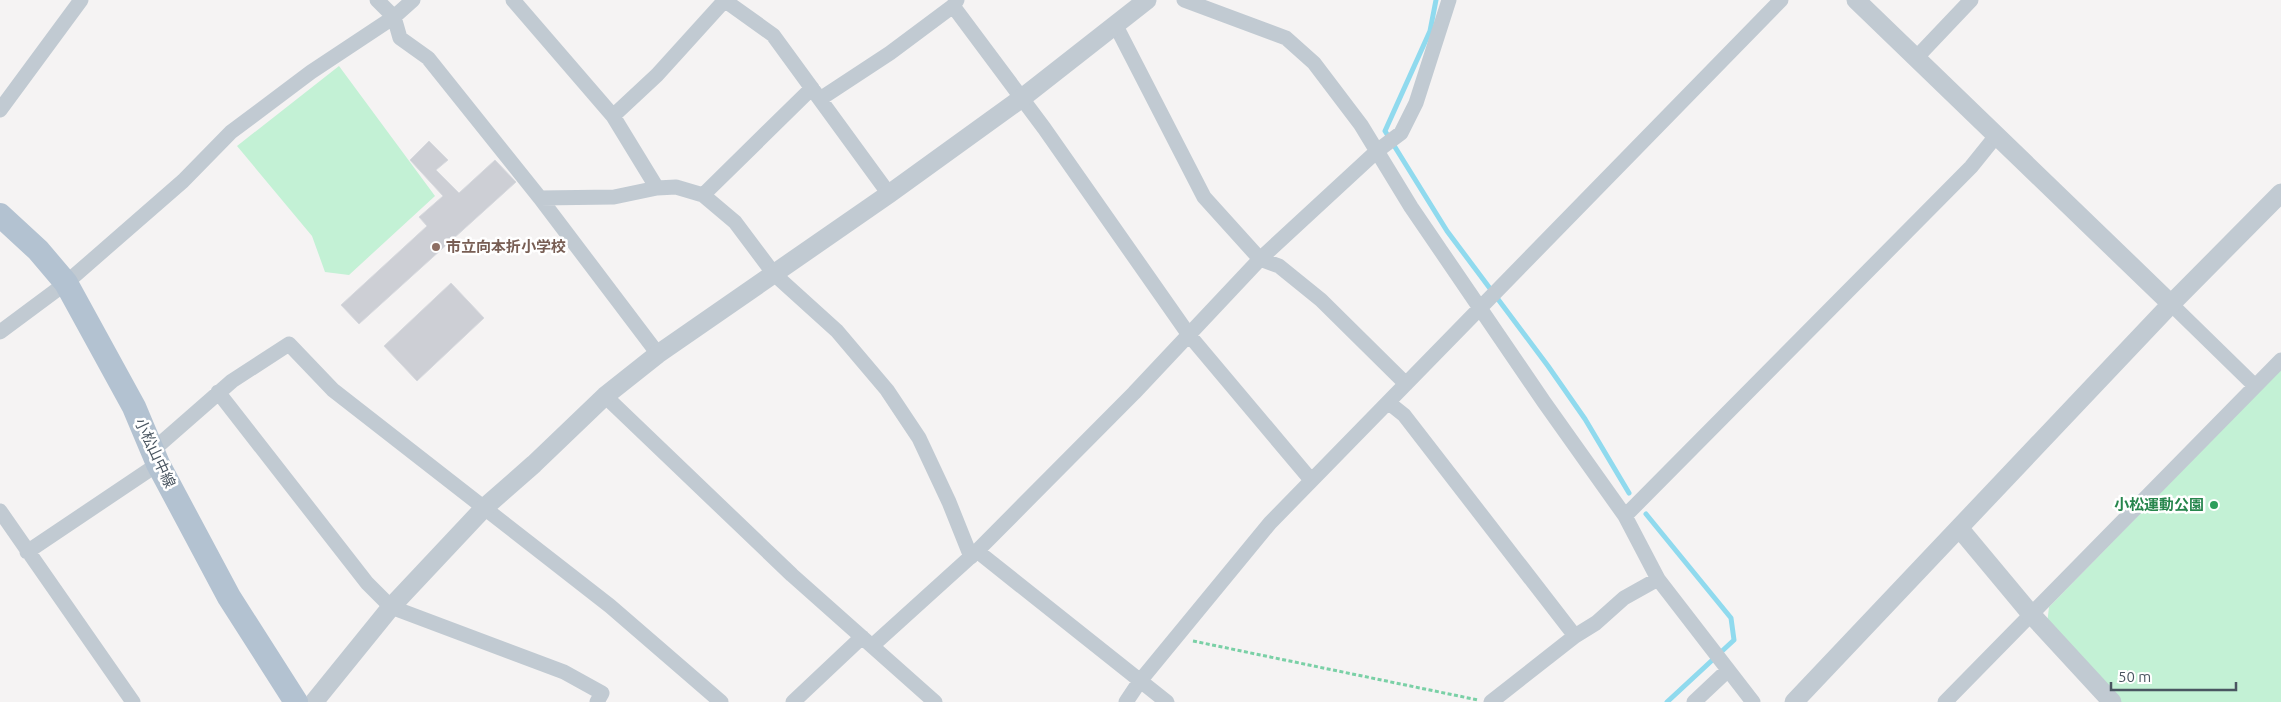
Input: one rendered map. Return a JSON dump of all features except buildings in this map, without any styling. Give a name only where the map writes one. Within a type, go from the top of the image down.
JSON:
[{"type":"main road","name":"小松山中線","points":[[0,215],[38,250],[66,283],[130,399],[155,458],[229,597],[296,702]]},
{"type":"street","points":[[0,110],[81,0]]},
{"type":"street","points":[[376,0],[394,17],[400,38],[428,58],[540,198],[658,354]]},
{"type":"street","points":[[0,332],[66,283],[183,181],[231,132],[311,72],[394,17],[413,0]]},
{"type":"street","points":[[514,0],[613,116],[657,188]]},
{"type":"street","points":[[613,116],[657,75],[725,0],[773,36],[889,194]]},
{"type":"street","points":[[314,702],[391,607],[484,508],[534,464],[605,396],[658,354],[889,194],[1022,98],[1116,26],[1145,0]]},
{"type":"street","points":[[1184,0],[1286,38],[1314,63],[1380,149],[1411,207],[1483,304],[1625,516],[1658,579],[1752,702]]},
{"type":"street","points":[[793,702],[974,554],[1189,335],[1260,259],[1380,149],[1401,133],[1416,103],[1450,0]]},
{"type":"street","points":[[1126,702],[1140,681],[1270,523],[1781,0]]},
{"type":"street","points":[[1856,0],[2255,386]]},
{"type":"street","points":[[1916,58],[1971,0]]},
{"type":"street","points":[[704,195],[816,94],[890,53],[955,3],[1189,335],[1311,480]]},
{"type":"street","points":[[1116,26],[1204,197],[1260,259],[1279,266],[1321,300],[1406,384]]},
{"type":"street","points":[[1625,516],[1971,167],[1996,136]]},
{"type":"street","points":[[540,198],[614,197],[657,188],[676,187],[704,195],[735,222],[774,274],[836,331],[887,390],[919,438],[974,554],[1167,702]]},
{"type":"street","points":[[1794,702],[1960,529],[2171,304],[2281,193]]},
{"type":"street","points":[[27,552],[155,458],[218,392],[289,344],[333,390],[610,606],[721,702]]},
{"type":"street","points":[[1945,702],[2030,613],[2281,360]]},
{"type":"street","points":[[218,392],[368,583],[391,607],[564,672],[602,693],[597,702]]},
{"type":"street","points":[[605,396],[792,575],[935,702]]},
{"type":"street","points":[[1389,402],[1404,415],[1575,636]]},
{"type":"street","points":[[0,511],[133,702]]},
{"type":"street","points":[[1960,529],[2030,613],[2112,702]]},
{"type":"street","points":[[1491,702],[1575,636],[1596,623],[1624,598],[1658,579]]},
{"type":"street","points":[[1694,702],[1726,668]]},
{"type":"path","points":[[1177,637],[1486,702]]},
{"type":"green space","points":[[339,66],[435,196],[349,275],[325,272],[312,236],[237,146]]},
{"type":"green space","name":"小松運動公園","points":[[2281,369],[2281,702],[2115,702],[2047,624],[2049,607]]},
{"type":"waterway","points":[[1436,0],[1430,31],[1385,131],[1447,231],[1548,366],[1585,419],[1629,493]]},
{"type":"waterway","points":[[1646,514],[1731,618],[1734,640],[1667,702]]},
{"type":"place","name":"市立向本折小学校","points":[[436,247]]},
{"type":"place","name":"小松運動公園","points":[[2214,505]]}]
